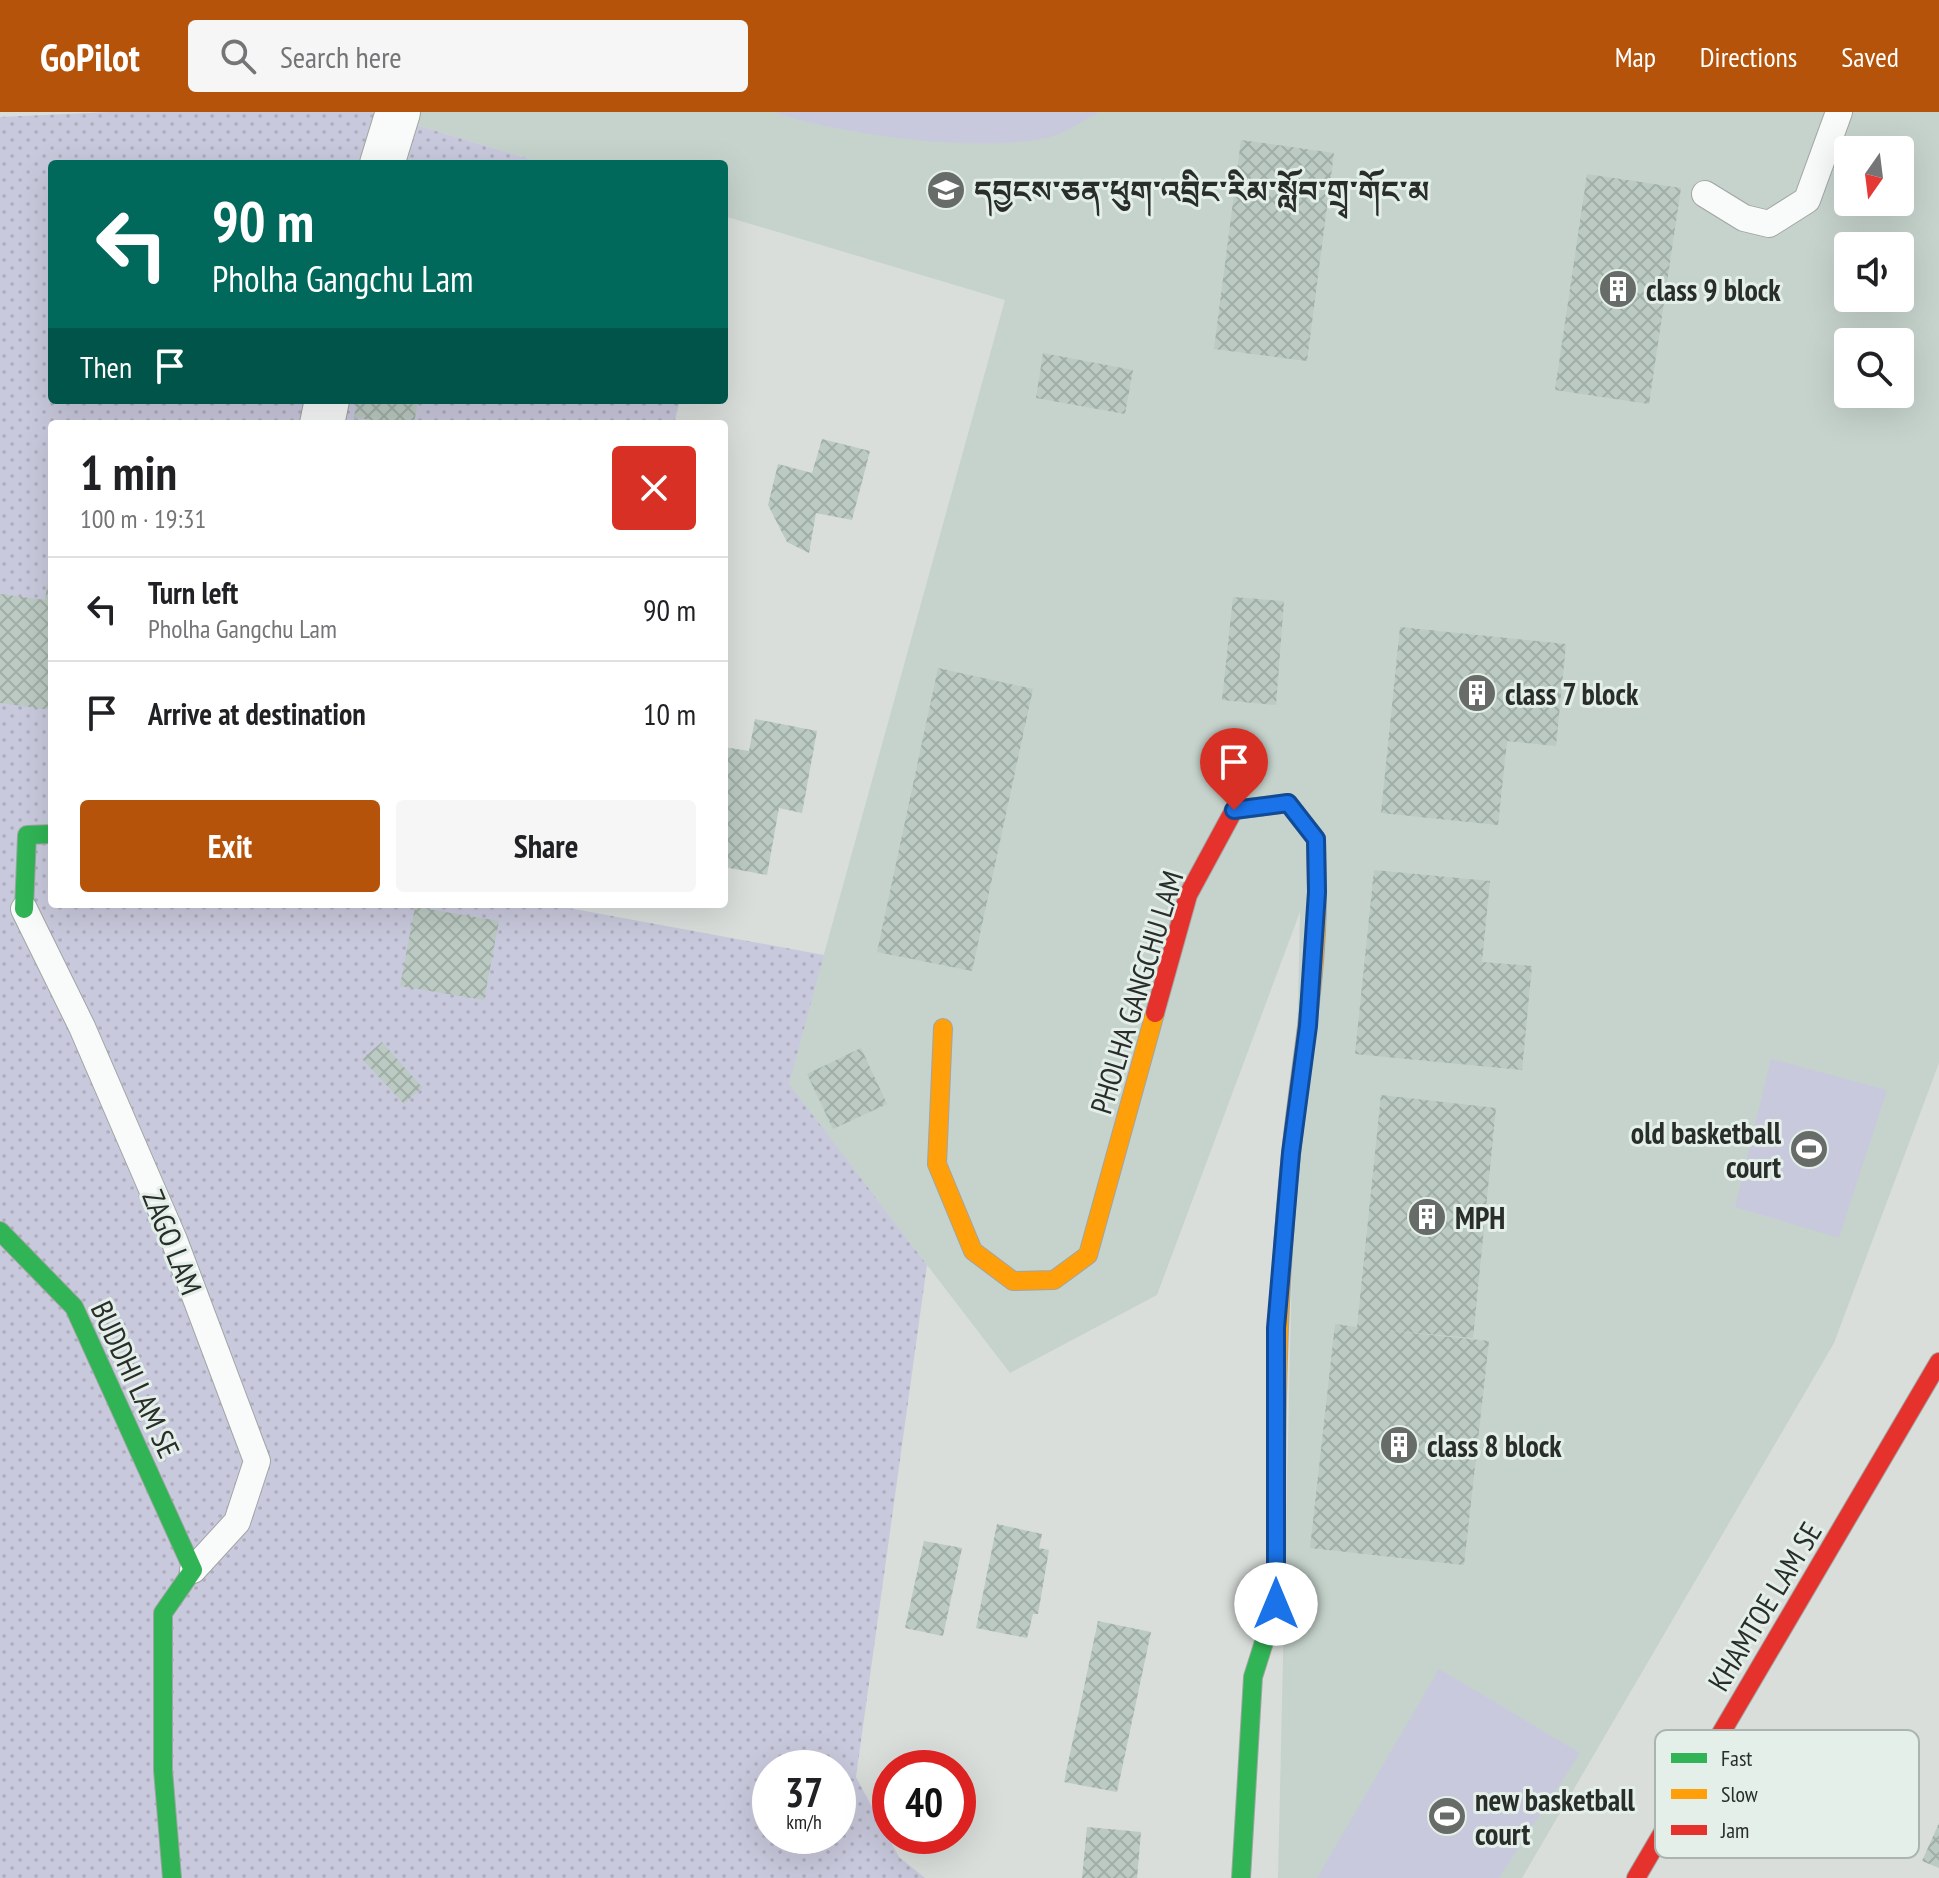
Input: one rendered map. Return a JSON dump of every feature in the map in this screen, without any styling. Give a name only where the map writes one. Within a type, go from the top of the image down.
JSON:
[{"type":"street","points":[[383,160],[398,112]]},
{"type":"street","name":"PHOLHA GANGCHU LAM","points":[[943,1028],[937,1164],[973,1251],[1013,1281],[1054,1280],[1088,1255],[1188,895],[1234,810],[1288,803],[1316,839],[1317,892],[1308,1026],[1291,1153],[1276,1328],[1276,1604],[1253,1677],[1241,1878]]},
{"type":"street","points":[[24,909],[27,835],[48,834]]},
{"type":"street","name":"BUDDHI LAM SE","points":[[0,1231],[74,1307],[193,1570]]},
{"type":"street","name":"KHAMTOE LAM SE","points":[[1723,1730],[1939,1362]]},
{"type":"street","points":[[172,1878],[163,1770],[163,1613],[193,1570]]},
{"type":"street","name":"KHAMTOE LAM SE","points":[[1636,1878],[1655,1846]]},
{"type":"lane","points":[[1705,194],[1744,218],[1769,224],[1807,200],[1839,112]]},
{"type":"lane","name":"ZAGO LAM","points":[[24,909],[82,1027],[174,1240],[257,1461],[237,1522],[193,1570]]},
{"type":"shaded area","points":[[110,112],[372,112],[534,160],[48,160],[48,404],[679,404],[675,420],[48,420],[48,908],[569,908],[824,955],[789,1084],[927,1265],[856,1777],[872,1807],[872,1854],[897,1854],[925,1878],[0,1878],[0,117]]},
{"type":"shaded area","points":[[372,112],[1939,112],[1939,1063],[1834,1343],[1522,1878],[1278,1878],[1300,912],[1157,1295],[1010,1373],[788,1084],[1005,300],[728,217],[728,160],[534,160]]},
{"type":"shaded area","points":[[774,112],[1099,112],[1050,137],[988,144],[911,140],[835,128]]},
{"type":"shaded area","name":"old basketball court","points":[[1771,1059],[1887,1090],[1839,1238],[1735,1207]]},
{"type":"shaded area","name":"new basketball court","points":[[1439,1669],[1580,1753],[1499,1878],[1317,1878]]},
{"type":"building","points":[[1241,140],[1334,153],[1307,361],[1214,349]]},
{"type":"building","name":"class 9 block","points":[[1587,174],[1681,188],[1649,404],[1555,390]]},
{"type":"building","points":[[1043,353],[1133,370],[1125,414],[1036,398]]},
{"type":"building","points":[[356,404],[417,404],[415,420],[354,418]]},
{"type":"building","points":[[822,439],[870,451],[852,520],[816,513],[809,553],[787,542],[768,505],[778,464],[812,473]]},
{"type":"building","points":[[48,580],[48,709],[0,703],[0,594],[45,600]]},
{"type":"building","points":[[1233,597],[1284,601],[1276,705],[1222,700]]},
{"type":"building","name":"class 7 block","points":[[1400,627],[1566,644],[1556,746],[1507,741],[1498,825],[1381,813]]},
{"type":"building","points":[[938,668],[1033,689],[972,971],[877,952]]},
{"type":"building","points":[[755,719],[817,731],[802,813],[779,808],[767,875],[728,868],[728,748],[749,751]]},
{"type":"building","points":[[1374,870],[1490,881],[1482,962],[1532,966],[1522,1070],[1355,1054]]},
{"type":"building","points":[[415,908],[499,921],[484,1000],[400,986]]},
{"type":"building","points":[[382,1042],[422,1087],[404,1104],[362,1059]]},
{"type":"building","points":[[861,1048],[887,1104],[833,1129],[807,1074]]},
{"type":"building","points":[[1381,1095],[1496,1108],[1473,1338],[1372,1329],[1489,1341],[1464,1565],[1310,1548],[1335,1324],[1357,1327]]},
{"type":"building","points":[[997,1524],[1042,1534],[1039,1548],[1049,1550],[1038,1614],[1033,1614],[1027,1638],[976,1628]]},
{"type":"building","points":[[924,1541],[962,1548],[943,1636],[905,1628]]},
{"type":"building","points":[[1098,1621],[1151,1632],[1117,1792],[1064,1782]]},
{"type":"building","points":[[1939,1823],[1939,1868],[1922,1861]]},
{"type":"building","points":[[1087,1827],[1141,1832],[1137,1878],[1082,1878]]},
{"type":"traffic: fast","points":[[24,909],[27,835],[48,834]]},
{"type":"traffic: fast","points":[[0,1231],[74,1307],[193,1570],[163,1613],[163,1770],[172,1878]]},
{"type":"traffic: fast","points":[[1241,1878],[1253,1677],[1276,1604],[1276,1520]]},
{"type":"traffic: slow","points":[[1276,1520],[1277,1382],[1283,1246],[1312,988],[1317,887]]},
{"type":"traffic: slow","points":[[943,1028],[937,1164],[973,1251],[1013,1281],[1054,1280],[1088,1255],[1155,1013]]},
{"type":"traffic: jam","points":[[1155,1013],[1188,895],[1234,810],[1288,803],[1316,839],[1317,887]]},
{"type":"traffic: jam","points":[[1723,1730],[1939,1362]]},
{"type":"traffic: jam","points":[[1636,1878],[1655,1846]]},
{"type":"place","name":"དབྱངས་ཅན་ཕུག་འབྲིང་རིམ་སློབ་གྲྭ་གོང་མ","points":[[946,190]]},
{"type":"place","name":"class 9 block","points":[[1618,289]]},
{"type":"place","name":"class 7 block","points":[[1477,693]]},
{"type":"place","name":"old basketball court","points":[[1809,1149]]},
{"type":"place","name":"MPH","points":[[1427,1217]]},
{"type":"place","name":"class 8 block","points":[[1399,1445]]},
{"type":"place","name":"new basketball court","points":[[1447,1816]]},
{"type":"route","points":[[1234,810],[1288,803],[1316,839],[1317,892],[1308,1026],[1291,1153],[1276,1328],[1276,1604]]}]
